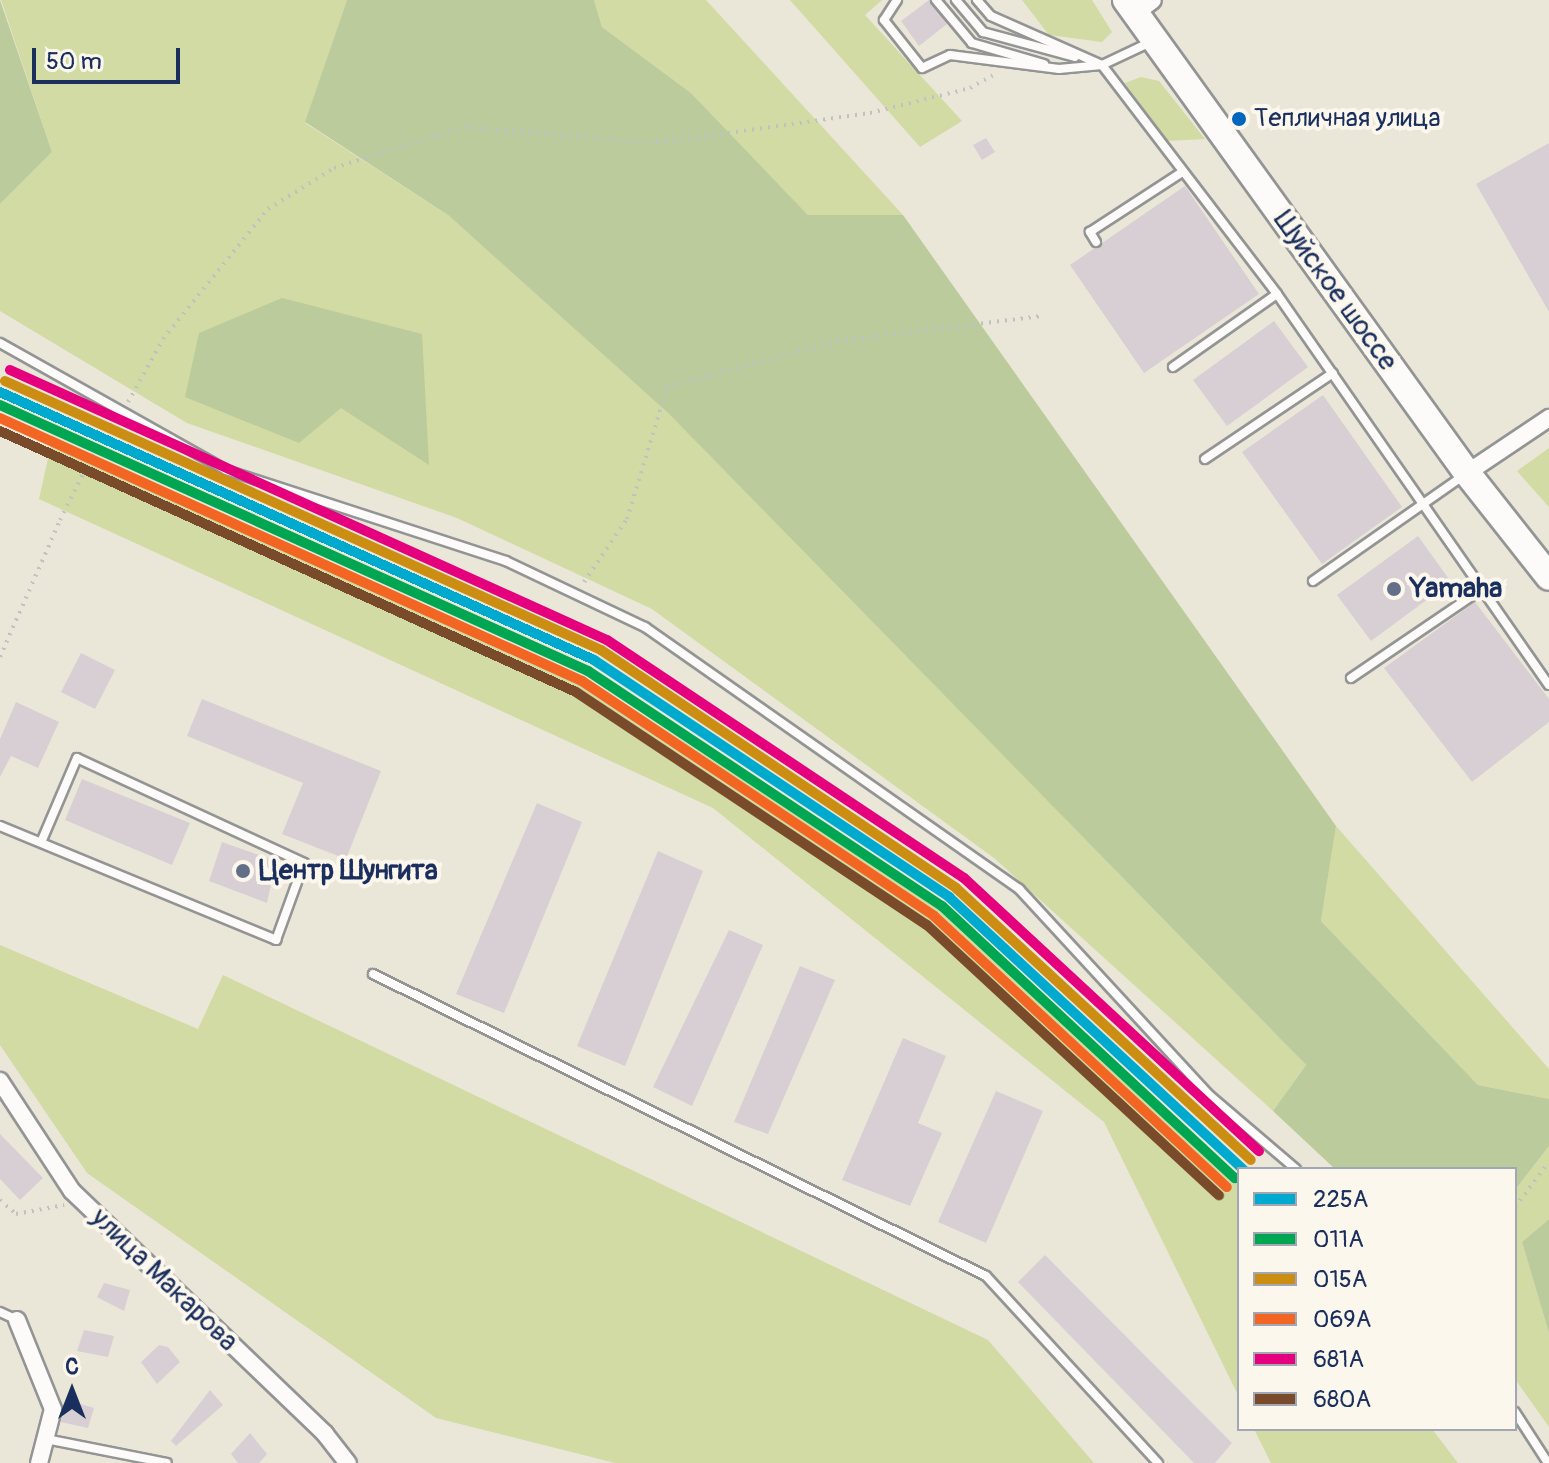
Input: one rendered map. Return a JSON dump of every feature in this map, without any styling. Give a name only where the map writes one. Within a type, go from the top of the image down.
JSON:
[{"type":"main road","name":"Шуйское шоссе","points":[[1138,4],[1157,39],[1467,473],[1549,577]]},
{"type":"street","points":[[1467,473],[1549,418]]},
{"type":"street","name":"улица Макарова","points":[[0,1081],[82,1202],[325,1434],[348,1463]]},
{"type":"street","points":[[17,1320],[53,1409],[39,1463]]},
{"type":"lane","points":[[897,0],[884,20],[922,68],[950,55],[1009,66],[1059,69],[1102,65],[1157,39]]},
{"type":"lane","points":[[936,0],[972,43],[1059,69]]},
{"type":"lane","points":[[956,0],[983,32],[1102,65]]},
{"type":"lane","points":[[977,0],[991,16],[1102,65],[1181,173],[1277,294],[1485,587],[1549,685]]},
{"type":"lane","points":[[1096,242],[1090,232],[1181,173]]},
{"type":"lane","points":[[1173,367],[1277,294]]},
{"type":"lane","points":[[0,343],[226,470],[506,561],[645,627],[1019,889],[1209,1095],[1294,1167]]},
{"type":"lane","points":[[1205,459],[1333,373]]},
{"type":"lane","points":[[1313,581],[1467,473]]},
{"type":"lane","points":[[1351,678],[1485,587]]},
{"type":"lane","points":[[0,826],[42,840],[276,940],[304,863],[77,758],[42,840]]},
{"type":"lane","points":[[373,974],[986,1276],[1158,1463]]},
{"type":"lane","points":[[0,1312],[17,1320]]},
{"type":"lane","points":[[1517,1415],[1548,1463]]},
{"type":"lane","points":[[46,1439],[167,1463]]},
{"type":"path","points":[[0,657],[10,626],[101,438],[123,412],[163,339],[268,209],[334,168],[464,127],[657,143],[870,113],[970,88],[1009,66]]},
{"type":"path","points":[[576,594],[627,519],[667,387],[838,341],[1043,316]]},
{"type":"path","points":[[1517,1205],[1549,1162]]},
{"type":"path","points":[[0,1200],[16,1214],[82,1202]]},
{"type":"green space","points":[[0,0],[52,152],[0,204]]},
{"type":"green space","points":[[1,0],[347,0],[305,123],[448,215],[668,413],[1306,1065],[1273,1111],[994,858],[652,609],[457,518],[187,423],[0,311],[0,204],[52,152]]},
{"type":"green space","points":[[347,0],[594,0],[602,27],[691,93],[808,215],[903,215],[1336,826],[1321,921],[1478,1085],[1549,1099],[1549,1146],[1517,1187],[1517,1167],[1333,1167],[1273,1111],[1306,1065],[668,413],[448,215],[305,122]]},
{"type":"green space","points":[[594,0],[706,0],[903,215],[808,215],[691,93],[602,27]]},
{"type":"green space","points":[[790,0],[882,0],[865,15],[962,121],[920,147]]},
{"type":"green space","points":[[1022,0],[1092,0],[1112,32],[1102,42],[1049,35]]},
{"type":"green space","points":[[1141,77],[1159,81],[1205,139],[1167,141],[1125,83]]},
{"type":"green space","points":[[282,298],[422,334],[429,465],[341,408],[299,443],[185,397],[199,333]]},
{"type":"green space","points":[[53,436],[586,678],[937,906],[1237,1184],[1237,1393],[1104,1122],[713,808],[39,499]]},
{"type":"green space","points":[[1549,448],[1549,507],[1517,471]]},
{"type":"green space","points":[[1336,826],[1549,1069],[1549,1099],[1478,1085],[1321,921]]},
{"type":"green space","points":[[0,945],[198,1029],[223,975],[988,1340],[1094,1463],[615,1463],[436,1418],[87,1173],[0,1045]]},
{"type":"green space","points":[[1549,1146],[1549,1219],[1522,1242],[1549,1333],[1549,1427],[1517,1382],[1517,1187]]},
{"type":"green space","points":[[1549,1219],[1549,1333],[1522,1242]]},
{"type":"green space","points":[[1255,1431],[1434,1431],[1458,1463],[1271,1463]]},
{"type":"building","points":[[929,0],[947,24],[919,46],[901,21]]},
{"type":"building","points":[[986,138],[995,152],[982,160],[973,145]]},
{"type":"building","points":[[1549,143],[1549,312],[1476,184]]},
{"type":"building","points":[[1185,186],[1259,294],[1144,373],[1070,265]]},
{"type":"building","points":[[1274,321],[1308,367],[1227,426],[1193,380]]},
{"type":"building","points":[[1323,395],[1402,507],[1322,564],[1242,452]]},
{"type":"building","name":"Yamaha","points":[[1418,536],[1451,582],[1371,641],[1337,595]]},
{"type":"building","points":[[1475,602],[1549,699],[1549,722],[1472,782],[1384,668]]},
{"type":"building","points":[[81,653],[115,670],[95,709],[61,692]]},
{"type":"building","points":[[202,699],[381,771],[346,859],[282,834],[303,783],[187,736]]},
{"type":"building","points":[[16,702],[59,722],[38,768],[11,756],[0,777],[0,739]]},
{"type":"building","points":[[82,779],[190,823],[172,865],[65,820]]},
{"type":"building","points":[[537,803],[582,822],[504,1013],[456,994]]},
{"type":"building","name":"Центр Шунгита","points":[[222,842],[276,861],[267,903],[209,881]]},
{"type":"building","points":[[658,851],[703,871],[625,1066],[577,1046]]},
{"type":"building","points":[[729,930],[763,945],[692,1106],[653,1087]]},
{"type":"building","points":[[800,966],[835,980],[768,1134],[734,1122]]},
{"type":"building","points":[[903,1038],[946,1056],[918,1123],[942,1133],[910,1206],[842,1180]]},
{"type":"building","points":[[996,1091],[1043,1111],[986,1243],[938,1222]]},
{"type":"building","points":[[0,1134],[43,1178],[20,1200],[0,1179]]},
{"type":"building","points":[[1045,1255],[1232,1443],[1215,1463],[1194,1463],[1018,1282]]},
{"type":"building","points":[[104,1283],[130,1290],[124,1311],[97,1297]]},
{"type":"building","points":[[84,1330],[114,1336],[108,1357],[77,1351]]},
{"type":"building","points":[[159,1345],[168,1347],[180,1362],[157,1384],[141,1362]]},
{"type":"building","points":[[210,1390],[223,1405],[176,1446],[171,1441]]},
{"type":"building","points":[[67,1400],[94,1408],[88,1428],[61,1422]]},
{"type":"building","points":[[250,1433],[267,1454],[259,1463],[238,1463],[231,1454]]},
{"type":"transit line","name":"681А","points":[[10,370],[607,640],[964,878],[1259,1151]]},
{"type":"transit line","name":"015А","points":[[5,381],[601,650],[956,888],[1251,1160]]},
{"type":"transit line","name":"225А","points":[[0,392],[594,660],[949,897],[1241,1167]]},
{"type":"transit line","name":"011А","points":[[0,405],[588,671],[942,906],[1235,1178]]},
{"type":"transit line","name":"069А","points":[[0,418],[582,681],[934,916],[1227,1187]]},
{"type":"transit line","name":"680А","points":[[0,431],[576,692],[927,925],[1219,1195]]},
{"type":"place","name":"Тепличная улица","points":[[1239,119]]},
{"type":"place","name":"Yamaha","points":[[1394,589]]},
{"type":"place","name":"Центр Шунгита","points":[[243,871]]}]
